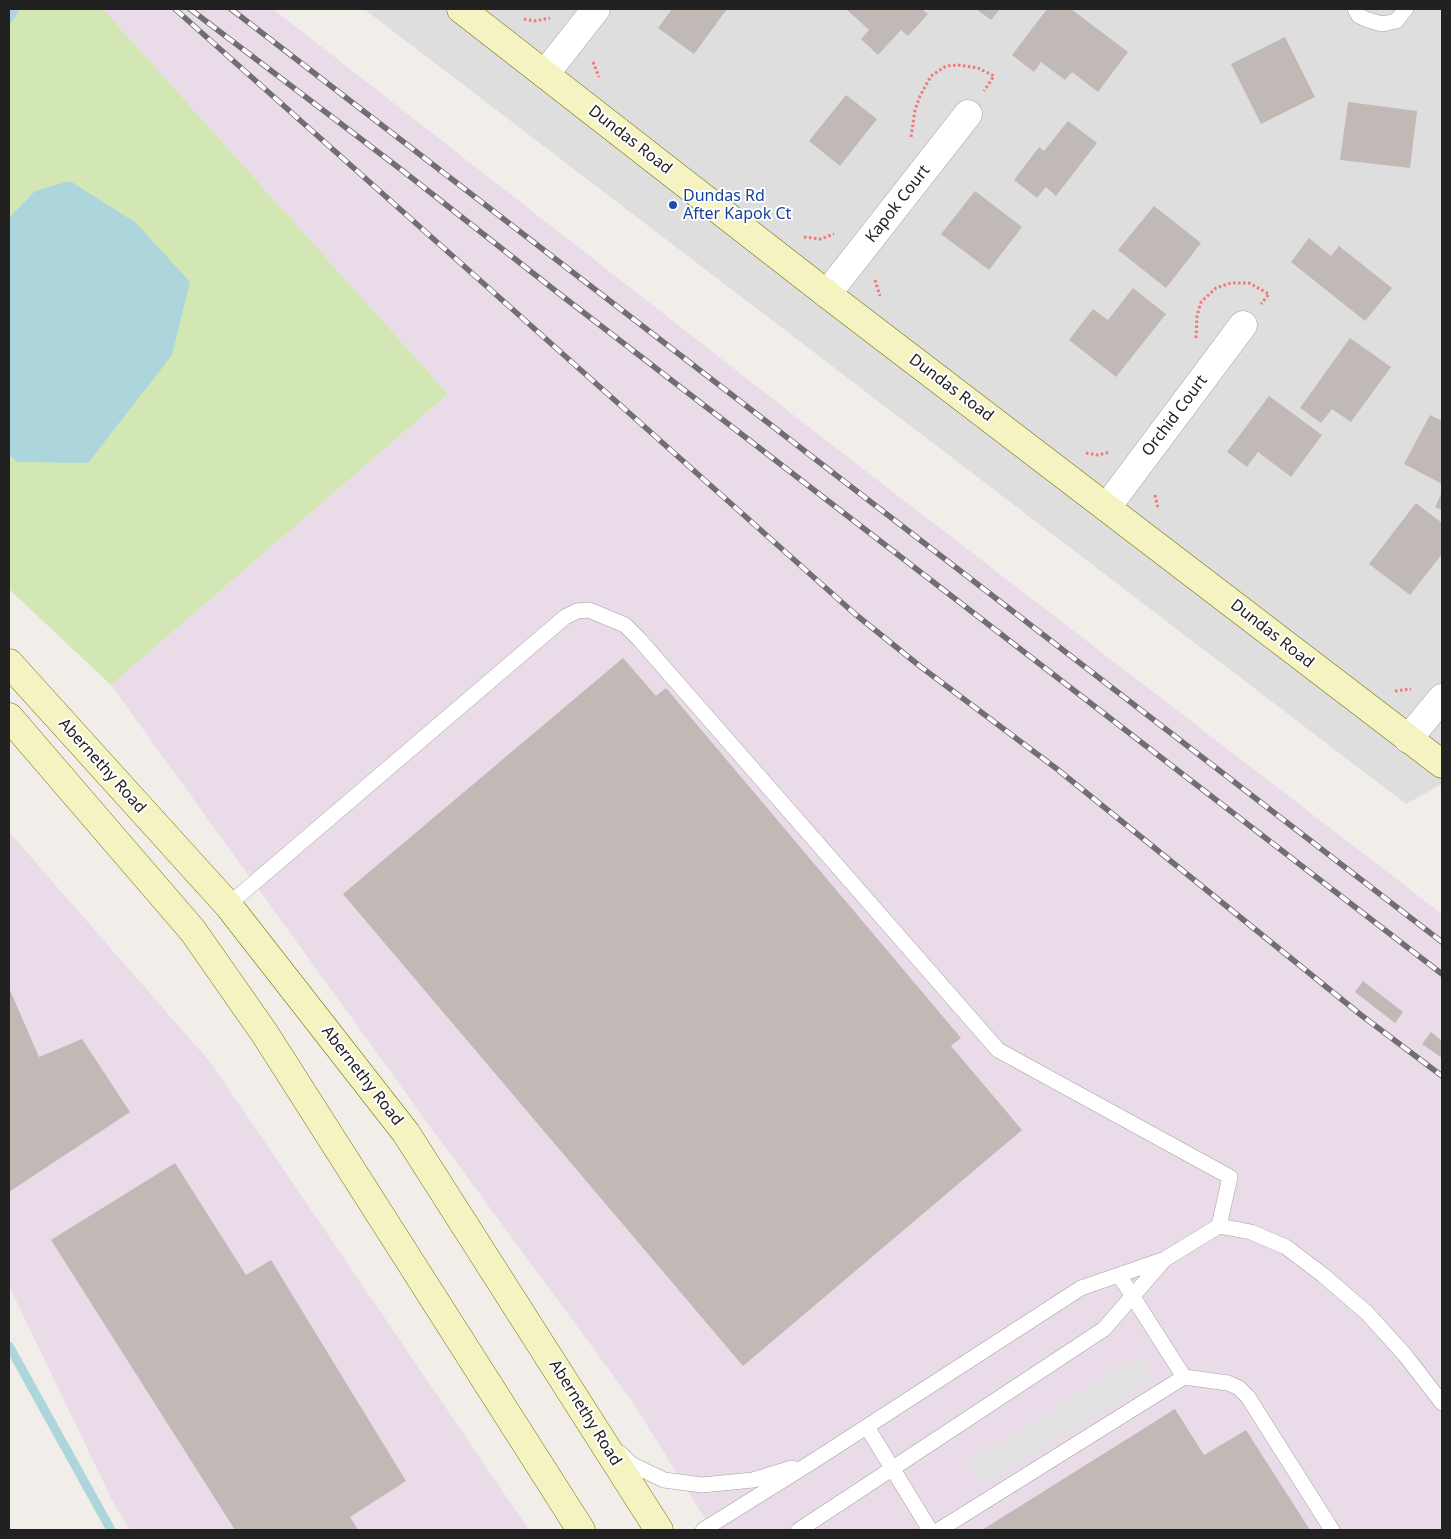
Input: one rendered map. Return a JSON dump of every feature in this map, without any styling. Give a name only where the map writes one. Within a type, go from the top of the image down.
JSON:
[{"type":"main road","name":"Dundas Road","points":[[461,9],[828,294],[1442,764]]},
{"type":"main road","name":"Abernethy Road","points":[[9,663],[228,905],[406,1134],[659,1530]]},
{"type":"main road","points":[[9,717],[193,931],[266,1034],[581,1530]]},
{"type":"street","points":[[545,74],[596,9]]},
{"type":"street","name":"Kapok Court","points":[[828,294],[968,114]]},
{"type":"street","name":"Orchid Court","points":[[1107,507],[1243,325]]},
{"type":"street","points":[[1408,739],[1442,698]]},
{"type":"lane","points":[[1354,9],[1359,16],[1382,24],[1396,21],[1406,9]]},
{"type":"lane","points":[[228,905],[565,617],[577,610],[589,610],[625,625],[639,639],[998,1050],[1230,1177],[1219,1226]]},
{"type":"lane","points":[[702,1530],[867,1427],[1081,1288],[1165,1259],[1219,1226],[1252,1232],[1286,1247],[1323,1275],[1367,1313],[1405,1355],[1442,1403]]},
{"type":"lane","points":[[805,1528],[1104,1329],[1165,1259]]},
{"type":"lane","points":[[1119,1275],[1184,1377]]},
{"type":"lane","points":[[939,1530],[1184,1377],[1228,1383],[1239,1388],[1244,1393],[1332,1530]]},
{"type":"lane","points":[[593,1424],[631,1464],[664,1480],[702,1485],[753,1480],[812,1462]]},
{"type":"lane","points":[[867,1427],[930,1530]]},
{"type":"path","points":[[520,19],[534,21],[553,18]]},
{"type":"path","points":[[591,54],[594,67],[601,82]]},
{"type":"path","points":[[911,141],[915,110],[920,96],[932,76],[946,66],[958,65],[978,68],[994,76],[968,114]]},
{"type":"path","points":[[798,236],[821,239],[836,234]]},
{"type":"path","points":[[875,279],[879,295],[884,300]]},
{"type":"path","points":[[1195,345],[1197,316],[1201,302],[1216,288],[1231,283],[1249,283],[1269,294],[1243,325]]},
{"type":"path","points":[[1084,453],[1098,454],[1118,451]]},
{"type":"path","points":[[1153,487],[1155,500],[1160,511]]},
{"type":"path","points":[[1389,689],[1395,691],[1416,687]]},
{"type":"shaded area","points":[[103,9],[273,9],[837,449],[1442,914],[1442,1530],[712,1530],[632,1401],[429,1125],[111,685],[448,394]]},
{"type":"shaded area","points":[[364,9],[1442,9],[1442,784],[1406,804]]},
{"type":"shaded area","points":[[9,832],[211,1063],[529,1530],[130,1530],[115,1506],[9,1286]]},
{"type":"shaded area","points":[[1140,1355],[1155,1379],[982,1485],[968,1462]]},
{"type":"green space","points":[[9,9],[103,9],[448,394],[111,685],[9,589]]},
{"type":"water","points":[[70,181],[136,223],[190,282],[172,355],[88,463],[18,462],[9,455],[9,218],[35,191]]},
{"type":"building","points":[[672,9],[727,9],[694,54],[658,28]]},
{"type":"building","points":[[846,9],[922,9],[928,14],[908,36],[901,30],[878,55],[861,39],[869,30]]},
{"type":"building","points":[[976,9],[1000,9],[991,20]]},
{"type":"building","points":[[1047,9],[1071,9],[1128,52],[1098,92],[1072,72],[1065,80],[1041,62],[1034,72],[1012,55]]},
{"type":"building","points":[[1285,37],[1315,97],[1261,124],[1231,64]]},
{"type":"building","points":[[846,95],[877,119],[840,166],[809,141]]},
{"type":"building","points":[[1348,102],[1417,111],[1410,168],[1340,160]]},
{"type":"building","points":[[1068,121],[1097,143],[1056,196],[1046,187],[1037,198],[1014,180],[1039,147],[1044,151]]},
{"type":"building","points":[[975,191],[1022,227],[989,270],[941,234]]},
{"type":"building","points":[[1154,206],[1201,243],[1166,288],[1118,250]]},
{"type":"building","points":[[1309,238],[1331,256],[1339,246],[1392,288],[1365,321],[1291,262]]},
{"type":"building","points":[[1133,288],[1166,314],[1116,377],[1069,340],[1093,309],[1108,320]]},
{"type":"building","points":[[1350,338],[1391,367],[1351,422],[1332,409],[1321,423],[1300,408]]},
{"type":"building","points":[[1269,396],[1322,435],[1291,477],[1258,452],[1247,467],[1227,452]]},
{"type":"building","points":[[1430,415],[1442,421],[1442,484],[1404,464]]},
{"type":"building","points":[[1442,492],[1442,510],[1435,507]]},
{"type":"building","points":[[1416,503],[1442,523],[1442,554],[1410,595],[1369,564]]},
{"type":"building","points":[[623,658],[656,696],[666,688],[961,1038],[951,1046],[1022,1130],[743,1366],[343,894]]},
{"type":"building","points":[[1363,981],[1403,1012],[1395,1023],[1355,992]]},
{"type":"building","points":[[9,988],[39,1057],[82,1039],[130,1112],[9,1192]]},
{"type":"building","points":[[1431,1032],[1442,1041],[1442,1058],[1422,1044]]},
{"type":"building","points":[[175,1163],[246,1275],[271,1260],[406,1481],[350,1517],[358,1530],[235,1530],[51,1240]]},
{"type":"building","points":[[1175,1409],[1204,1455],[1246,1430],[1310,1530],[982,1530]]},
{"type":"waterway","points":[[9,18],[15,9]]},
{"type":"waterway","points":[[9,1346],[111,1530]]},
{"type":"railway","points":[[175,9],[855,614],[921,667],[1057,769],[1361,1015],[1442,1076]]},
{"type":"railway","points":[[190,9],[403,171],[557,292],[1442,974]]},
{"type":"railway","points":[[231,9],[1442,942]]},
{"type":"place","name":"Dundas Rd After Kapok Ct","points":[[673,205]]}]
